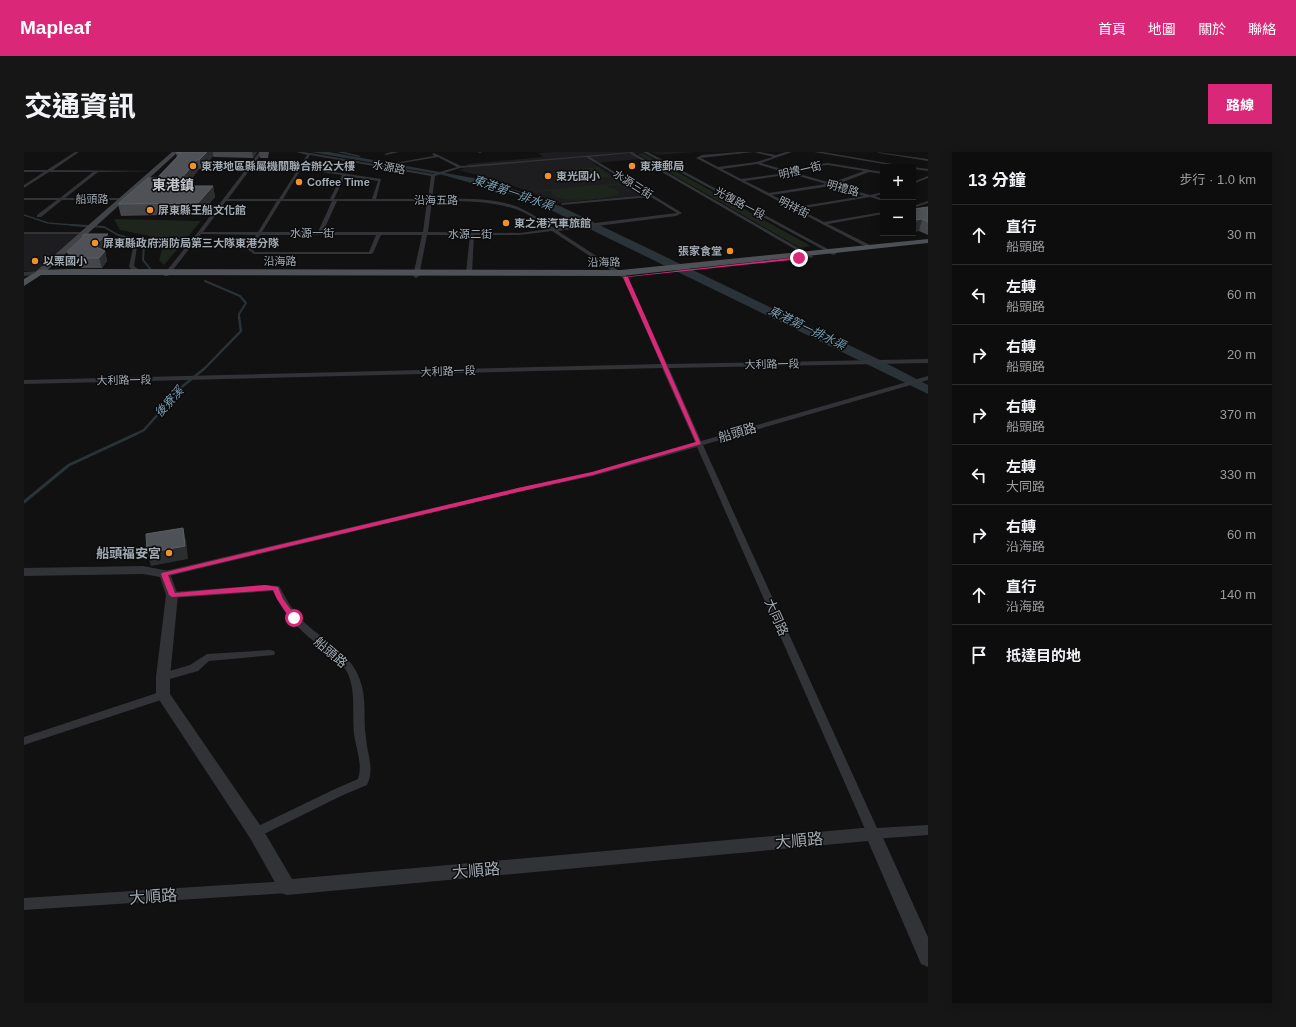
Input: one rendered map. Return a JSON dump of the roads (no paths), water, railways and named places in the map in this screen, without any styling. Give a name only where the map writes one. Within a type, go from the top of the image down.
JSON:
[{"type":"main road","name":"船頭路","points":[[85,233],[175,152]]},
{"type":"main road","points":[[24,283],[39,273],[85,233]]},
{"type":"main road","points":[[809,255],[928,240]]},
{"type":"main road","points":[[831,252],[928,244]]},
{"type":"main road","name":"沿海路","points":[[39,273],[68,276],[167,273],[623,275],[809,255]]},
{"type":"main road","name":"沿海路","points":[[39,273],[137,271],[192,275],[469,273],[623,275]]},
{"type":"main road","points":[[24,290],[37,278],[39,273]]},
{"type":"street","points":[[24,187],[77,152]]},
{"type":"street","points":[[167,273],[226,200],[261,152]]},
{"type":"street","name":"水源路","points":[[298,152],[435,174]]},
{"type":"street","name":"水源路","points":[[340,152],[366,157]]},
{"type":"street","points":[[386,154],[397,152]]},
{"type":"street","points":[[430,152],[460,166]]},
{"type":"street","points":[[417,274],[429,200],[435,174],[460,166],[629,152]]},
{"type":"street","name":"光復路一段","points":[[629,152],[809,255]]},
{"type":"street","name":"光復路一段","points":[[645,152],[831,252]]},
{"type":"street","points":[[754,152],[777,156]]},
{"type":"street","name":"明祥街","points":[[754,152],[702,156],[698,158],[870,247]]},
{"type":"street","name":"明禮路","points":[[718,168],[757,163],[790,152]]},
{"type":"street","points":[[816,152],[890,164]]},
{"type":"street","points":[[879,152],[894,153],[928,160]]},
{"type":"street","points":[[309,154],[249,249],[254,253],[371,253],[379,233]]},
{"type":"street","points":[[396,163],[440,156]]},
{"type":"street","points":[[537,156],[543,160]]},
{"type":"street","name":"水源三街","points":[[587,156],[680,213],[676,215],[606,224]]},
{"type":"street","points":[[846,167],[867,156]]},
{"type":"street","name":"水源路","points":[[388,161],[410,165]]},
{"type":"street","name":"明禮路","points":[[757,163],[880,199]]},
{"type":"street","name":"明禮一街","points":[[741,180],[793,173],[819,165],[828,164],[880,173]]},
{"type":"street","points":[[299,168],[380,180],[373,201]]},
{"type":"street","points":[[431,168],[445,171]]},
{"type":"street","points":[[916,168],[928,170]]},
{"type":"street","points":[[24,171],[154,172]]},
{"type":"street","points":[[769,194],[830,184],[869,171]]},
{"type":"street","name":"船頭路","points":[[39,216],[97,172]]},
{"type":"street","points":[[320,233],[344,175]]},
{"type":"street","points":[[916,178],[927,179]]},
{"type":"street","points":[[916,182],[927,179]]},
{"type":"street","points":[[796,208],[871,196],[880,193]]},
{"type":"street","points":[[562,204],[652,196]]},
{"type":"street","name":"船頭路","points":[[24,199],[122,199]]},
{"type":"street","name":"沿海五路","points":[[226,200],[480,201],[510,206],[526,212],[623,275]]},
{"type":"street","points":[[916,207],[928,202]]},
{"type":"street","points":[[916,209],[920,211]]},
{"type":"street","points":[[824,223],[880,214]]},
{"type":"street","name":"水源二街","points":[[424,234],[520,234],[606,224]]},
{"type":"street","points":[[24,233],[85,233],[108,237],[128,243],[135,248],[135,253],[131,258],[132,267],[137,271]]},
{"type":"street","name":"水源一街","points":[[200,233],[424,234]]},
{"type":"street","points":[[469,273],[472,234]]},
{"type":"street","points":[[24,274],[39,273]]},
{"type":"street","name":"大同路","points":[[623,275],[928,958]]},
{"type":"street","name":"大利路一段","points":[[24,382],[928,361]]},
{"type":"street","name":"船頭路","points":[[24,572],[143,570],[165,574],[495,495],[593,474],[928,378]]},
{"type":"street","points":[[165,574],[172,595],[162,695],[256,833],[287,887]]},
{"type":"street","name":"船頭路","points":[[172,595],[276,588],[280,599],[294,618],[310,634],[341,658],[353,672],[359,692],[360,738],[367,772],[363,782],[339,792],[256,833]]},
{"type":"street","points":[[163,677],[194,668],[207,658],[270,653]]},
{"type":"street","points":[[24,741],[162,695]]},
{"type":"street","name":"大順路","points":[[24,904],[287,887],[928,830]]},
{"type":"water","name":"東港第一排水渠","points":[[311,152],[329,152],[484,180],[562,207],[880,360],[928,385],[928,394],[528,199],[443,175]]},
{"type":"waterway","name":"後寮溪","points":[[24,215],[48,223],[78,225]]},
{"type":"waterway","name":"後寮溪","points":[[71,225],[78,225]]},
{"type":"waterway","points":[[78,225],[104,227],[118,235],[133,239],[144,246],[143,260],[151,270]]},
{"type":"waterway","name":"後寮溪","points":[[78,225],[85,226]]},
{"type":"waterway","name":"後寮溪","points":[[205,281],[240,296],[246,303],[239,314],[239,317]]},
{"type":"waterway","name":"後寮溪","points":[[136,434],[144,430],[183,386],[205,368],[241,331],[239,317]]},
{"type":"waterway","name":"後寮溪","points":[[24,502],[69,465],[136,434]]},
{"type":"place","name":"東港地區縣屬機關聯合辦公大樓","points":[[193,166]]},
{"type":"place","name":"東港郵局","points":[[632,166]]},
{"type":"place","name":"東光國小","points":[[548,176]]},
{"type":"place","name":"Coffee Time","points":[[299,182]]},
{"type":"place","name":"屏東縣王船文化館","points":[[150,210]]},
{"type":"place","name":"東之港汽車旅館","points":[[506,223]]},
{"type":"place","name":"屏東縣政府消防局第三大隊東港分隊","points":[[95,243]]},
{"type":"place","name":"張家食堂","points":[[730,251]]},
{"type":"place","name":"以栗國小","points":[[35,261]]},
{"type":"place","name":"船頭福安宮","points":[[169,553]]},
{"type":"district","name":"東港鎮","points":[[173,185]]}]
